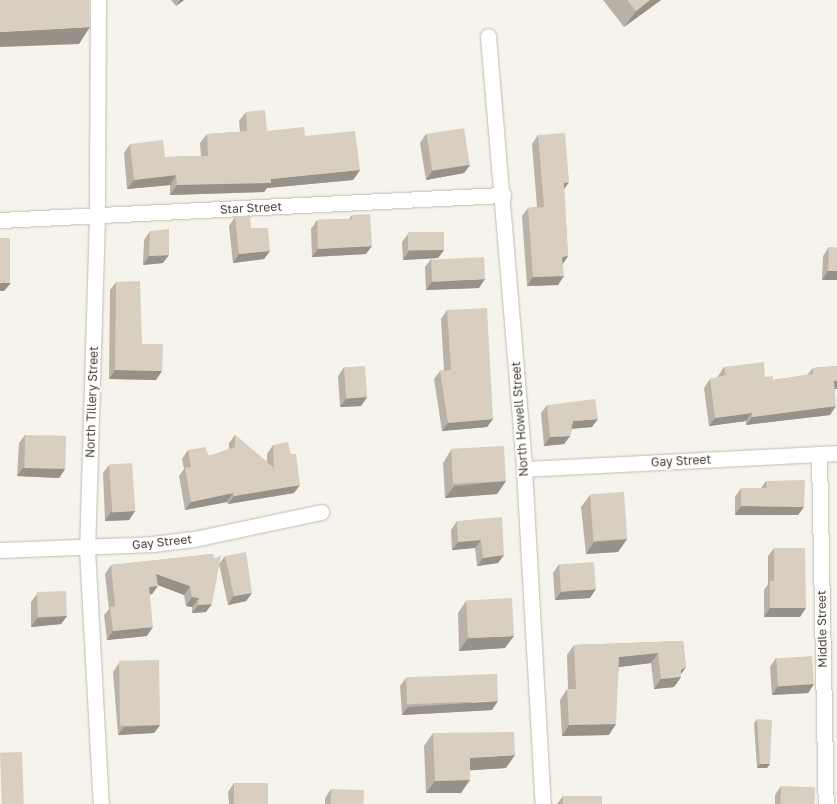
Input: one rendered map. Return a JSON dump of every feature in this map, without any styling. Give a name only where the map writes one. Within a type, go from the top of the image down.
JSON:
[{"type":"street","name":"North Tillery Street","points":[[98,0],[97,216],[87,549],[100,804]]},
{"type":"street","name":"North Howell Street","points":[[488,36],[503,195],[524,470],[543,804]]},
{"type":"street","name":"Star Street","points":[[0,220],[503,195]]},
{"type":"street","name":"Gay Street","points":[[524,470],[837,453]]},
{"type":"street","name":"Middle Street","points":[[819,454],[826,804]]},
{"type":"street","name":"Gay Street","points":[[0,550],[87,549],[194,539],[321,512]]},
{"type":"building","points":[[0,0],[89,0],[90,27],[0,32]]},
{"type":"building","points":[[627,0],[650,0],[636,11]]},
{"type":"building","points":[[265,110],[267,131],[304,127],[305,136],[355,131],[360,170],[271,179],[271,183],[177,185],[176,175],[134,180],[130,144],[163,140],[165,157],[208,156],[207,134],[247,131],[246,112]]},
{"type":"building","points":[[464,128],[470,165],[432,170],[426,134]]},
{"type":"building","points":[[565,133],[569,182],[564,183],[568,256],[562,257],[564,276],[533,277],[528,208],[544,207],[538,135]]},
{"type":"building","points":[[370,214],[372,246],[318,249],[317,220],[352,219],[352,215]]},
{"type":"building","points":[[250,215],[251,228],[268,228],[270,251],[239,254],[235,217]]},
{"type":"building","points":[[169,229],[169,255],[149,256],[150,231]]},
{"type":"building","points":[[408,232],[444,232],[444,250],[408,250]]},
{"type":"building","points":[[0,238],[10,238],[10,283],[0,283]]},
{"type":"building","points":[[829,247],[837,248],[837,271],[828,271]]},
{"type":"building","points":[[484,257],[485,279],[432,282],[431,260]]},
{"type":"building","points":[[140,281],[142,344],[163,344],[162,371],[115,370],[116,282]]},
{"type":"building","points":[[487,308],[493,419],[448,423],[440,371],[451,370],[447,310]]},
{"type":"building","points":[[764,362],[765,377],[773,376],[773,380],[813,374],[813,368],[837,366],[837,381],[834,381],[836,406],[752,417],[752,413],[715,418],[710,379],[726,375],[724,367]]},
{"type":"building","points":[[365,366],[367,397],[346,398],[344,367]]},
{"type":"building","points":[[595,399],[598,419],[573,421],[570,436],[550,437],[547,405]]},
{"type":"building","points":[[25,435],[66,436],[65,469],[24,468]]},
{"type":"building","points":[[235,435],[274,468],[273,445],[288,442],[291,454],[296,454],[300,485],[234,496],[233,493],[191,502],[185,468],[191,467],[188,450],[205,447],[209,456],[235,447]]},
{"type":"building","points":[[504,446],[506,481],[453,484],[451,449]]},
{"type":"building","points":[[132,463],[135,511],[112,512],[109,465]]},
{"type":"building","points":[[805,480],[804,507],[741,506],[741,488],[767,488],[766,481]]},
{"type":"building","points":[[624,492],[627,539],[593,541],[590,494]]},
{"type":"building","points":[[502,517],[504,555],[483,558],[481,540],[458,542],[457,521]]},
{"type":"building","points":[[774,548],[805,548],[806,608],[770,608],[770,581],[774,581]]},
{"type":"building","points":[[246,552],[252,593],[234,596],[225,556]]},
{"type":"building","points":[[213,554],[214,558],[221,556],[212,604],[198,605],[199,598],[192,597],[190,586],[156,574],[158,586],[149,587],[153,627],[113,631],[110,607],[115,606],[111,565]]},
{"type":"building","points":[[594,562],[596,589],[561,591],[559,564]]},
{"type":"building","points":[[66,591],[67,616],[38,617],[37,592]]},
{"type":"building","points":[[512,598],[514,636],[468,638],[466,600]]},
{"type":"building","points":[[683,641],[686,667],[681,670],[681,677],[661,679],[658,653],[619,657],[616,724],[569,725],[567,689],[576,689],[574,645]]},
{"type":"building","points":[[812,656],[814,684],[778,686],[776,659]]},
{"type":"building","points":[[159,660],[160,725],[120,726],[119,661]]},
{"type":"building","points":[[497,674],[498,701],[407,704],[406,677]]},
{"type":"building","points":[[757,719],[772,720],[770,764],[760,764]]},
{"type":"building","points":[[514,732],[515,755],[470,758],[470,780],[435,781],[433,733]]},
{"type":"building","points":[[22,752],[24,804],[2,804],[0,753]]},
{"type":"building","points":[[234,783],[268,783],[268,804],[234,804]]},
{"type":"building","points":[[781,786],[815,787],[814,804],[780,804]]},
{"type":"building","points":[[331,789],[364,790],[363,804],[330,804]]},
{"type":"building","points":[[563,796],[602,796],[602,804],[563,804]]}]
